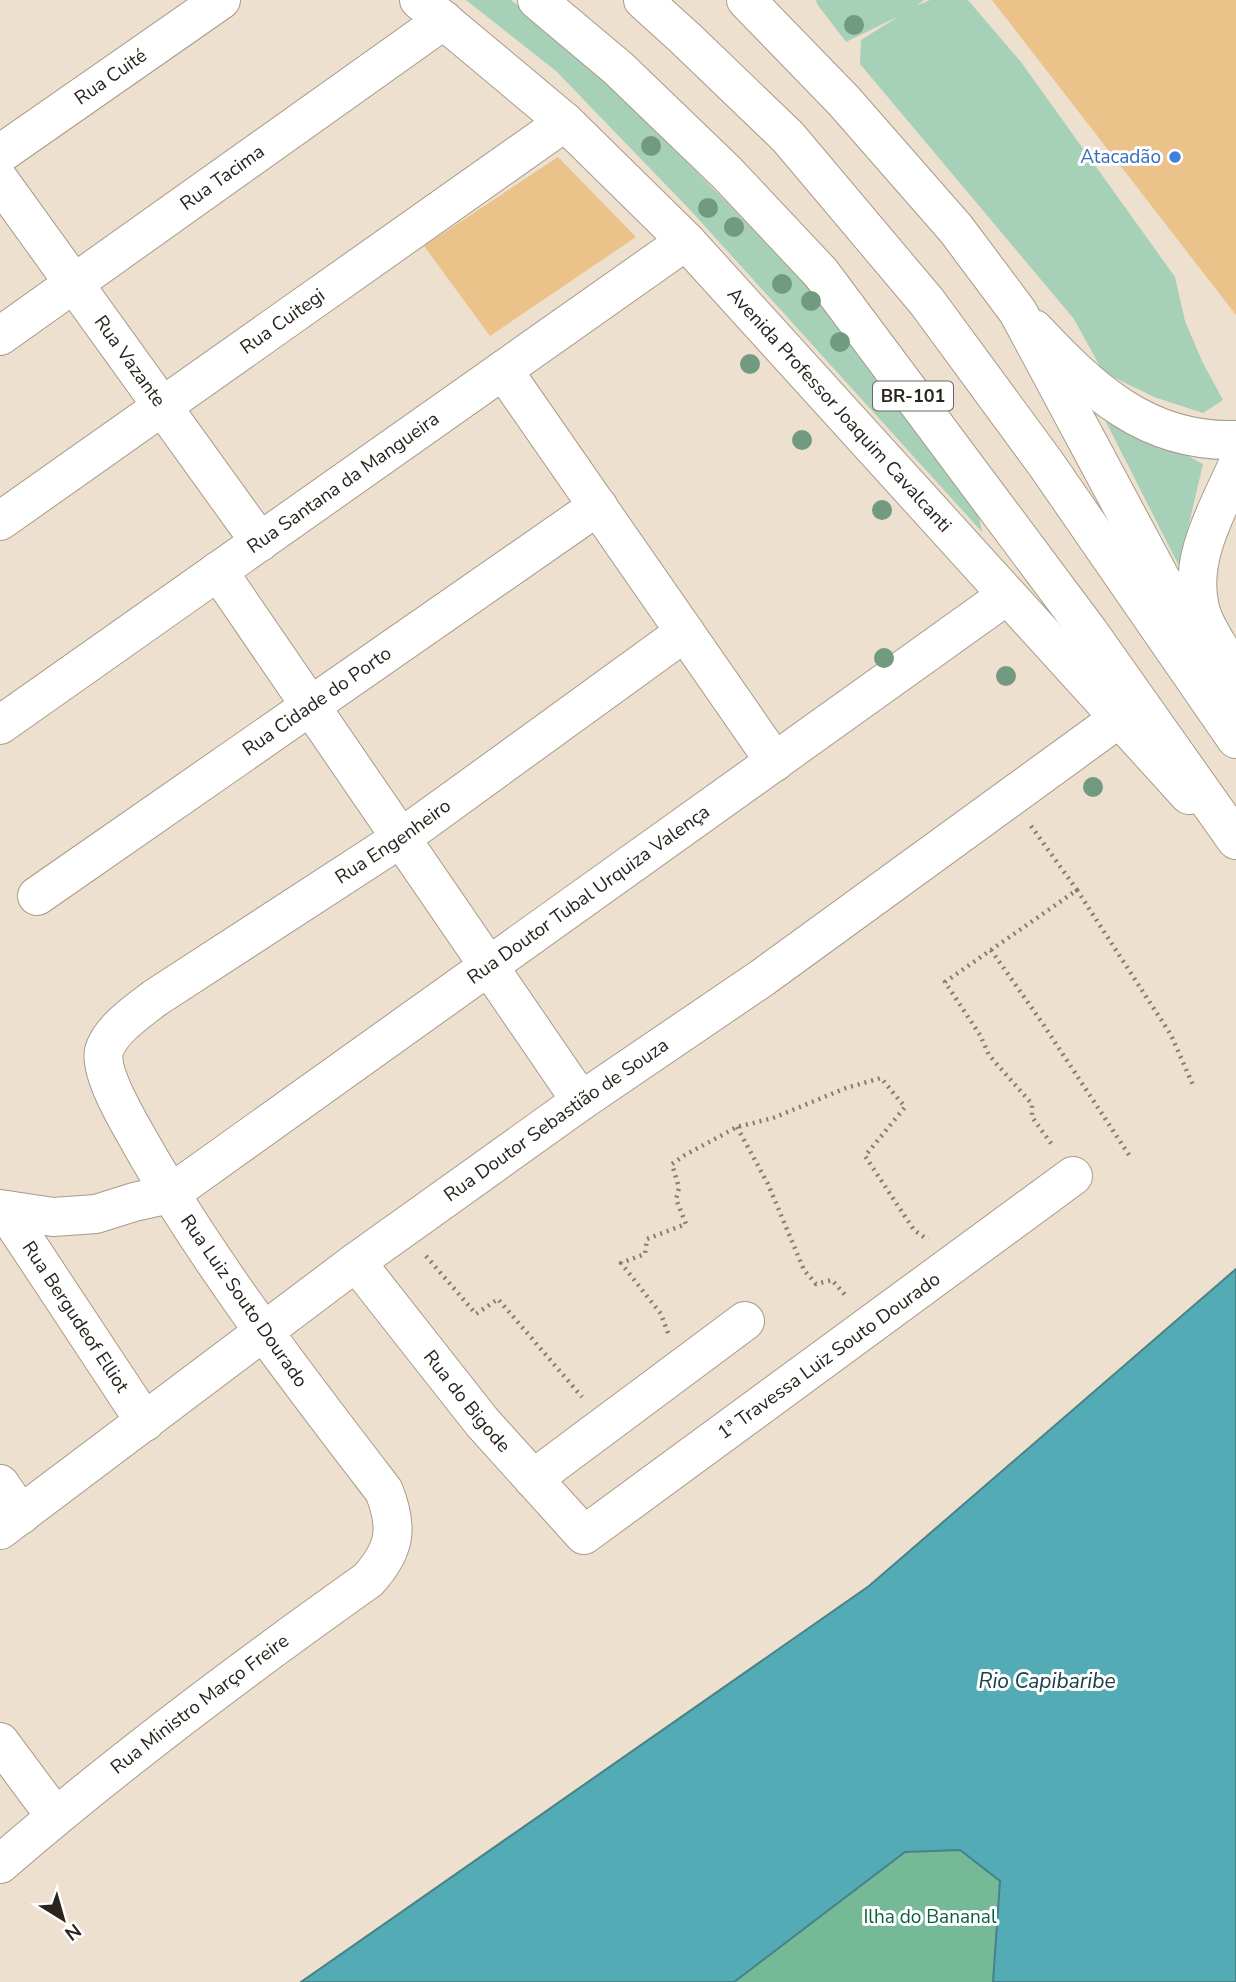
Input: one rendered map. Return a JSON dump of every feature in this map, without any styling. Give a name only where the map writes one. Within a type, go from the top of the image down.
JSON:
[{"type":"main road","name":"Rua Cuité","points":[[0,154],[221,0]]},
{"type":"main road","name":"BR-101","points":[[537,0],[628,78],[727,173],[821,273],[1090,632],[1236,840]]},
{"type":"main road","name":"BR-101","points":[[643,0],[788,137],[927,302],[1046,464],[1236,739]]},
{"type":"main road","points":[[746,0],[845,101],[956,229],[1018,312],[1068,366],[1104,397],[1157,427],[1186,437],[1236,440]]},
{"type":"main road","name":"Avenida Professor Joaquim Cavalcanti","points":[[432,10],[565,122],[686,241],[1118,719],[1236,845]]},
{"type":"main road","name":"Rua Tacima","points":[[0,336],[74,284],[432,10]]},
{"type":"main road","name":"Rua Cuitegi","points":[[0,521],[565,122]]},
{"type":"main road","name":"Rua Vazante","points":[[0,181],[260,542]]},
{"type":"main road","name":"Rua Santana da Mangueira","points":[[0,725],[686,241]]},
{"type":"main road","points":[[1018,312],[1236,719]]},
{"type":"main road","points":[[503,370],[775,762]]},
{"type":"main road","points":[[1236,468],[1206,536],[1196,583],[1200,610],[1236,675]]},
{"type":"main road","name":"Rua Cidade do Porto","points":[[37,896],[598,506]]},
{"type":"main road","points":[[218,571],[581,1101]]},
{"type":"main road","name":"Rua Doutor Tubal Urquiza Valença","points":[[170,1194],[1006,596]]},
{"type":"main road","name":"Rua Engenheiro","points":[[104,1052],[121,1024],[155,998],[401,838],[685,632]]},
{"type":"main road","name":"Rua Doutor Sebastião de Souza","points":[[11,1522],[356,1262],[581,1101],[762,978],[1118,719]]},
{"type":"main road","name":"Rua Luiz Souto Dourado","points":[[104,1052],[108,1079],[122,1111],[170,1194],[263,1332],[384,1491],[392,1511],[392,1542]]},
{"type":"main road","name":"1ª Travessa Luiz Souto Dourado","points":[[584,1535],[1064,1163]]},
{"type":"main road","points":[[3,1210],[53,1217],[96,1214],[170,1194]]},
{"type":"main road","name":"Rua Bergudeof Elliot","points":[[3,1210],[145,1422]]},
{"type":"main road","name":"Rua do Bigode","points":[[356,1262],[482,1422],[584,1535]]},
{"type":"main road","points":[[533,1479],[745,1321]]},
{"type":"main road","points":[[0,1483],[11,1522]]},
{"type":"main road","name":"Rua Ministro Março Freire","points":[[0,1864],[55,1816],[231,1677],[368,1580],[383,1563],[392,1542]]},
{"type":"main road","points":[[0,1742],[55,1816]]},
{"type":"path","points":[[1010,797],[1077,890],[1171,1035],[1193,1084]]},
{"type":"path","points":[[1064,1163],[1032,1117],[1032,1104],[989,1055],[980,1035],[945,982],[1077,890]]},
{"type":"path","points":[[991,950],[1044,1024],[1131,1158]]},
{"type":"path","points":[[669,1337],[661,1314],[621,1264],[645,1254],[648,1239],[686,1224],[676,1199],[679,1188],[672,1164],[737,1127],[773,1118],[846,1088],[881,1077],[905,1107],[865,1156],[914,1230],[934,1243]]},
{"type":"path","points":[[737,1127],[768,1184],[804,1270],[816,1284],[832,1280],[849,1299]]},
{"type":"path","points":[[403,1228],[476,1314],[498,1299],[591,1407]]},
{"type":"green space","points":[[466,0],[511,0],[577,51],[739,215],[841,322],[976,500],[982,532],[692,212],[556,71]]},
{"type":"green space","points":[[816,0],[924,0],[916,6],[930,0],[968,0],[1021,62],[1175,277],[1185,321],[1223,400],[1203,413],[1154,397],[1103,372],[1074,319],[860,64],[861,40],[899,16],[846,42]]},
{"type":"green space","points":[[1100,410],[1203,464],[1179,566]]},
{"type":"green space","name":"Ilha do Bananal","points":[[960,1850],[1000,1881],[993,1982],[734,1982],[905,1852]]},
{"type":"water","name":"Rio Capibaribe","points":[[1236,1269],[1236,1982],[993,1982],[1000,1881],[960,1850],[905,1852],[734,1982],[301,1982],[869,1586]]},
{"type":"building","name":"Atacadão","points":[[992,0],[1236,0],[1236,315]]},
{"type":"building","points":[[558,157],[636,237],[490,336],[424,246]]},
{"type":"place","name":"Atacadão","points":[[1175,157]]}]
